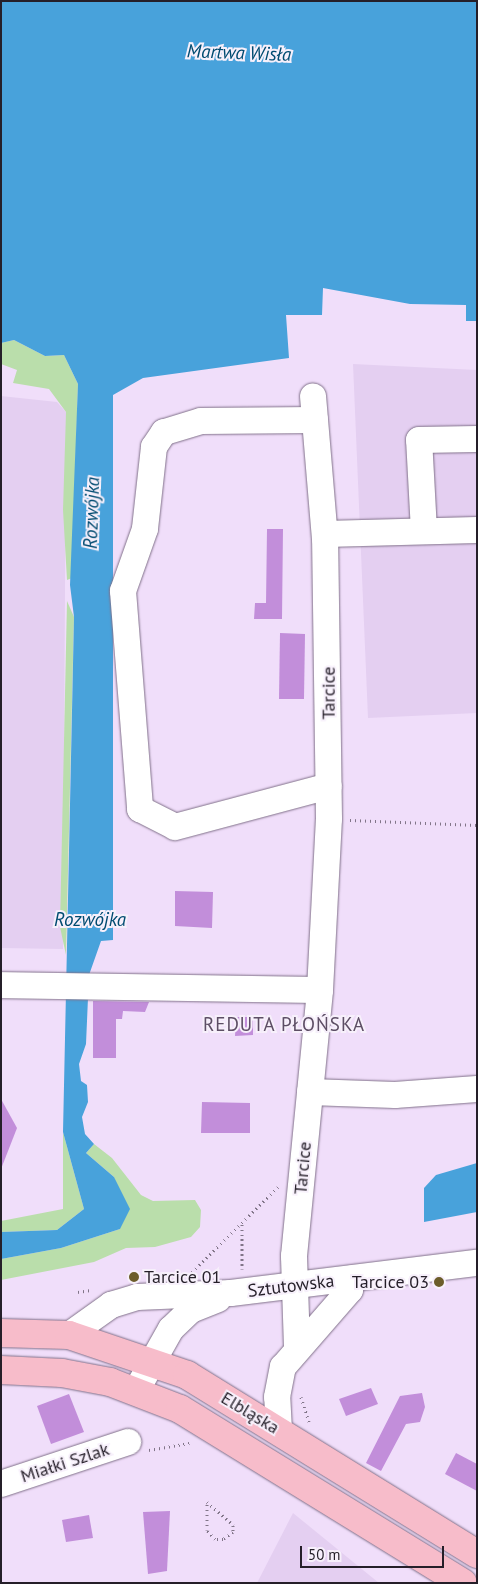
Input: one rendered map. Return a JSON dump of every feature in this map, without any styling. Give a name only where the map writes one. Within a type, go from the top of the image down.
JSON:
[{"type":"main road","name":"Elbląska","points":[[1,1333],[69,1335],[153,1360],[187,1375],[279,1430],[477,1554]]},
{"type":"main road","name":"Elbląska","points":[[1,1370],[62,1373],[136,1391],[221,1432],[463,1583]]},
{"type":"street","name":"Tarcice","points":[[297,1347],[293,1285],[320,990],[329,819],[329,786],[325,534],[314,409],[201,421],[164,432],[154,447],[144,529],[123,591],[140,808],[175,826],[329,786]]},
{"type":"street","points":[[424,531],[419,440],[477,439]]},
{"type":"street","points":[[325,534],[477,530]]},
{"type":"street","points":[[1,986],[59,985],[320,990]]},
{"type":"street","points":[[310,1092],[395,1095],[477,1089]]},
{"type":"street","name":"Sztutowska","points":[[69,1335],[111,1305],[137,1297],[236,1283],[293,1285],[477,1263]]},
{"type":"street","name":"Sztutowska","points":[[279,1430],[277,1397],[283,1367],[297,1347],[350,1290],[352,1278]]},
{"type":"street","name":"Sztutowska","points":[[136,1391],[172,1329],[191,1310],[236,1283]]},
{"type":"street","name":"Miałki Szlak","points":[[1,1484],[128,1442]]},
{"type":"path","points":[[329,819],[477,824]]},
{"type":"path","points":[[192,1272],[242,1224],[281,1182]]},
{"type":"path","points":[[236,1283],[242,1224]]},
{"type":"path","points":[[300,1394],[311,1429]]},
{"type":"path","points":[[128,1442],[151,1450],[200,1440]]},
{"type":"path","points":[[207,1502],[233,1525],[233,1532],[223,1539],[214,1538],[207,1530],[207,1502]]},
{"type":"shaded area","points":[[353,364],[477,370],[477,713],[368,718]]},
{"type":"shaded area","points":[[1,396],[57,402],[66,412],[63,949],[1,948]]},
{"type":"shaded area","points":[[293,1513],[379,1583],[257,1583]]},
{"type":"green space","points":[[14,340],[45,356],[64,355],[78,384],[72,578],[67,580],[63,510],[66,412],[49,389],[13,383],[17,370],[1,364],[1,343]]},
{"type":"green space","points":[[67,601],[74,617],[66,955],[60,927]]},
{"type":"green space","points":[[63,1132],[84,1209],[57,1230],[1,1232],[1,1221],[63,1209]]},
{"type":"green space","points":[[94,1144],[112,1158],[141,1195],[153,1201],[195,1200],[201,1210],[200,1227],[191,1237],[155,1247],[126,1248],[94,1262],[1,1280],[1,1259],[61,1248],[120,1229],[114,1177],[86,1153]]},
{"type":"water","points":[[1,1],[477,1],[477,321],[466,321],[466,305],[410,304],[323,288],[322,315],[286,315],[289,358],[143,378],[113,395],[113,940],[101,941],[89,975],[86,1044],[79,1064],[81,1081],[87,1085],[88,1102],[82,1117],[85,1134],[94,1144],[86,1153],[114,1177],[130,1209],[120,1229],[61,1248],[1,1259],[1,1232],[57,1230],[84,1209],[63,1132],[74,617],[70,585],[78,384],[64,355],[45,356],[14,340],[1,343]]},
{"type":"water","points":[[477,1163],[477,1212],[424,1222],[424,1188],[436,1175]]},
{"type":"building","points":[[267,529],[283,529],[282,619],[254,619],[255,603],[266,603]]},
{"type":"building","points":[[280,633],[305,634],[304,699],[279,699]]},
{"type":"building","points":[[175,891],[213,892],[212,928],[175,926]]},
{"type":"building","points":[[93,1001],[149,1002],[145,1012],[123,1011],[122,1019],[116,1019],[116,1058],[93,1058]]},
{"type":"building","points":[[236,1017],[253,1017],[253,1035],[235,1036]]},
{"type":"building","points":[[1,1099],[17,1128],[1,1169]]},
{"type":"building","points":[[202,1102],[250,1103],[250,1133],[201,1133]]},
{"type":"building","points":[[371,1388],[378,1404],[346,1416],[339,1399]]},
{"type":"building","points":[[422,1393],[425,1407],[420,1422],[406,1424],[381,1471],[366,1463],[400,1396]]},
{"type":"building","points":[[69,1394],[84,1432],[51,1444],[37,1406]]},
{"type":"building","points":[[456,1453],[477,1464],[477,1491],[445,1474]]},
{"type":"building","points":[[170,1511],[167,1571],[148,1574],[143,1512]]},
{"type":"building","points":[[89,1515],[93,1538],[66,1542],[62,1520]]},
{"type":"place","name":"Tarcice 01","points":[[134,1277]]},
{"type":"place","name":"Tarcice 03","points":[[439,1282]]},
{"type":"district","name":"REDUTA PŁOŃSKA","points":[[284,1025]]},
{"type":"water label","name":"Martwa Wisła","points":[[239,53]]},
{"type":"water label","name":"Rozwójka","points":[[92,513]]},
{"type":"water label","name":"Rozwójka","points":[[90,920]]}]
